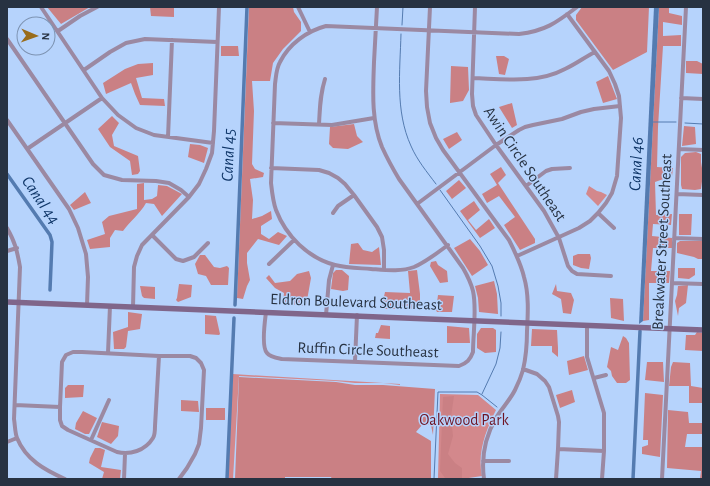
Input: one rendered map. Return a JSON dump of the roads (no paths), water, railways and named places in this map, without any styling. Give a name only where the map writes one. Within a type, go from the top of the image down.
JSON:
[{"type":"street","points":[[41,7],[102,98],[118,115],[136,128],[154,135],[213,143]]},
{"type":"street","points":[[58,32],[80,16],[97,7]]},
{"type":"street","points":[[133,307],[134,267],[142,245],[189,197],[199,184],[212,153],[218,7]]},
{"type":"street","points":[[298,7],[310,32]]},
{"type":"street","points":[[376,7],[373,92],[374,118],[382,146],[390,165],[399,179],[464,268],[473,291],[474,320]]},
{"type":"street","points":[[430,7],[426,91],[430,123],[443,150],[509,240],[517,256],[524,277],[528,300],[528,323],[523,369],[514,392],[496,418],[490,430],[483,460],[484,479]]},
{"type":"street","name":"Awin Circle Southeast","points":[[475,7],[472,94],[473,106],[476,115],[544,211],[559,238],[568,266],[572,271],[583,275],[612,276]]},
{"type":"street","points":[[448,245],[413,267],[384,270],[346,268],[332,264],[311,254],[294,240],[276,210],[272,198],[270,183],[275,84],[276,73],[280,62],[289,48],[297,41],[310,32],[326,26],[519,34],[541,30],[577,7]]},
{"type":"street","name":"Breakwater Street Southeast","points":[[662,479],[686,7]]},
{"type":"street","points":[[517,256],[559,238],[590,221],[606,203],[612,193],[617,176],[621,118],[619,96],[609,71],[567,14]]},
{"type":"street","points":[[7,39],[64,124],[93,164],[104,175],[122,180],[156,180],[169,183],[189,197]]},
{"type":"street","points":[[84,70],[126,43],[145,39],[217,42]]},
{"type":"street","points":[[168,137],[172,40]]},
{"type":"street","points":[[473,78],[517,80],[550,75],[565,70],[595,52]]},
{"type":"street","points":[[319,124],[320,99],[325,78]]},
{"type":"street","points":[[27,149],[102,98]]},
{"type":"street","points":[[681,98],[703,99]]},
{"type":"street","points":[[417,204],[496,145],[525,127],[562,119],[594,109],[620,106]]},
{"type":"street","points":[[273,123],[332,125],[374,118]]},
{"type":"street","points":[[7,120],[69,209],[78,228],[86,254],[88,277],[87,305]]},
{"type":"street","points":[[679,149],[703,150]]},
{"type":"street","points":[[271,168],[319,170],[329,173],[345,184],[377,227],[382,237],[384,250],[384,270]]},
{"type":"street","points":[[526,186],[546,171],[552,169],[570,168]]},
{"type":"street","points":[[677,194],[703,195]]},
{"type":"street","points":[[333,213],[338,206],[354,195]]},
{"type":"street","points":[[598,213],[614,228]]},
{"type":"street","points":[[7,228],[14,240],[20,267],[14,419],[17,438],[24,451],[35,463],[65,479]]},
{"type":"street","points":[[152,235],[176,259],[183,261],[194,257],[208,243]]},
{"type":"street","points":[[674,238],[703,239]]},
{"type":"street","points":[[269,264],[294,240]]},
{"type":"street","points":[[7,251],[16,248]]},
{"type":"street","points":[[326,314],[332,264]]},
{"type":"street","points":[[672,283],[703,284]]},
{"type":"street","name":"Eldron Boulevard Southeast","points":[[7,302],[703,330]]},
{"type":"street","points":[[108,352],[110,306]]},
{"type":"street","name":"Ruffin Circle Southeast","points":[[266,312],[264,344],[267,354],[273,357],[282,359],[459,366],[466,364],[473,352],[474,320]]},
{"type":"street","points":[[355,361],[357,315]]},
{"type":"street","points":[[587,325],[587,357],[604,413],[602,479]]},
{"type":"street","points":[[159,356],[156,426],[154,437],[147,445],[136,452],[125,454],[117,452],[68,430],[62,426],[60,420],[62,362],[66,355],[73,352],[108,352],[159,356],[190,356],[196,358],[201,363],[204,370],[199,444],[195,454],[179,479]]},
{"type":"street","points":[[523,369],[541,377],[546,381],[558,416],[556,479]]},
{"type":"street","points":[[594,378],[606,375]]},
{"type":"street","points":[[91,440],[109,400]]},
{"type":"street","points":[[15,405],[60,407]]},
{"type":"street","points":[[7,442],[17,438]]},
{"type":"street","points":[[558,449],[604,451]]},
{"type":"street","points":[[124,479],[125,454]]},
{"type":"street","points":[[483,460],[509,462]]},
{"type":"water","points":[[654,7],[659,7],[643,321],[639,324]]},
{"type":"waterway","name":"Canal 45","points":[[235,305],[247,7]]},
{"type":"waterway","points":[[402,25],[403,7]]},
{"type":"waterway","points":[[401,34],[400,91],[406,133],[413,151],[436,184]]},
{"type":"waterway","points":[[653,122],[676,122]]},
{"type":"waterway","points":[[685,123],[703,124]]},
{"type":"waterway","name":"Canal 44","points":[[7,174],[50,235],[52,242],[50,290]]},
{"type":"waterway","points":[[440,190],[480,246],[492,266],[498,286],[501,303],[501,316]]},
{"type":"waterway","name":"Canal 45","points":[[227,479],[234,318]]},
{"type":"waterway","name":"Canal 46","points":[[633,479],[640,331]]},
{"type":"waterway","points":[[482,394],[496,364],[500,348],[501,332]]},
{"type":"waterway","points":[[434,479],[438,392],[477,392],[497,407]]},
{"type":"park label","name":"Oakwood Park","points":[[464,420]]}]
